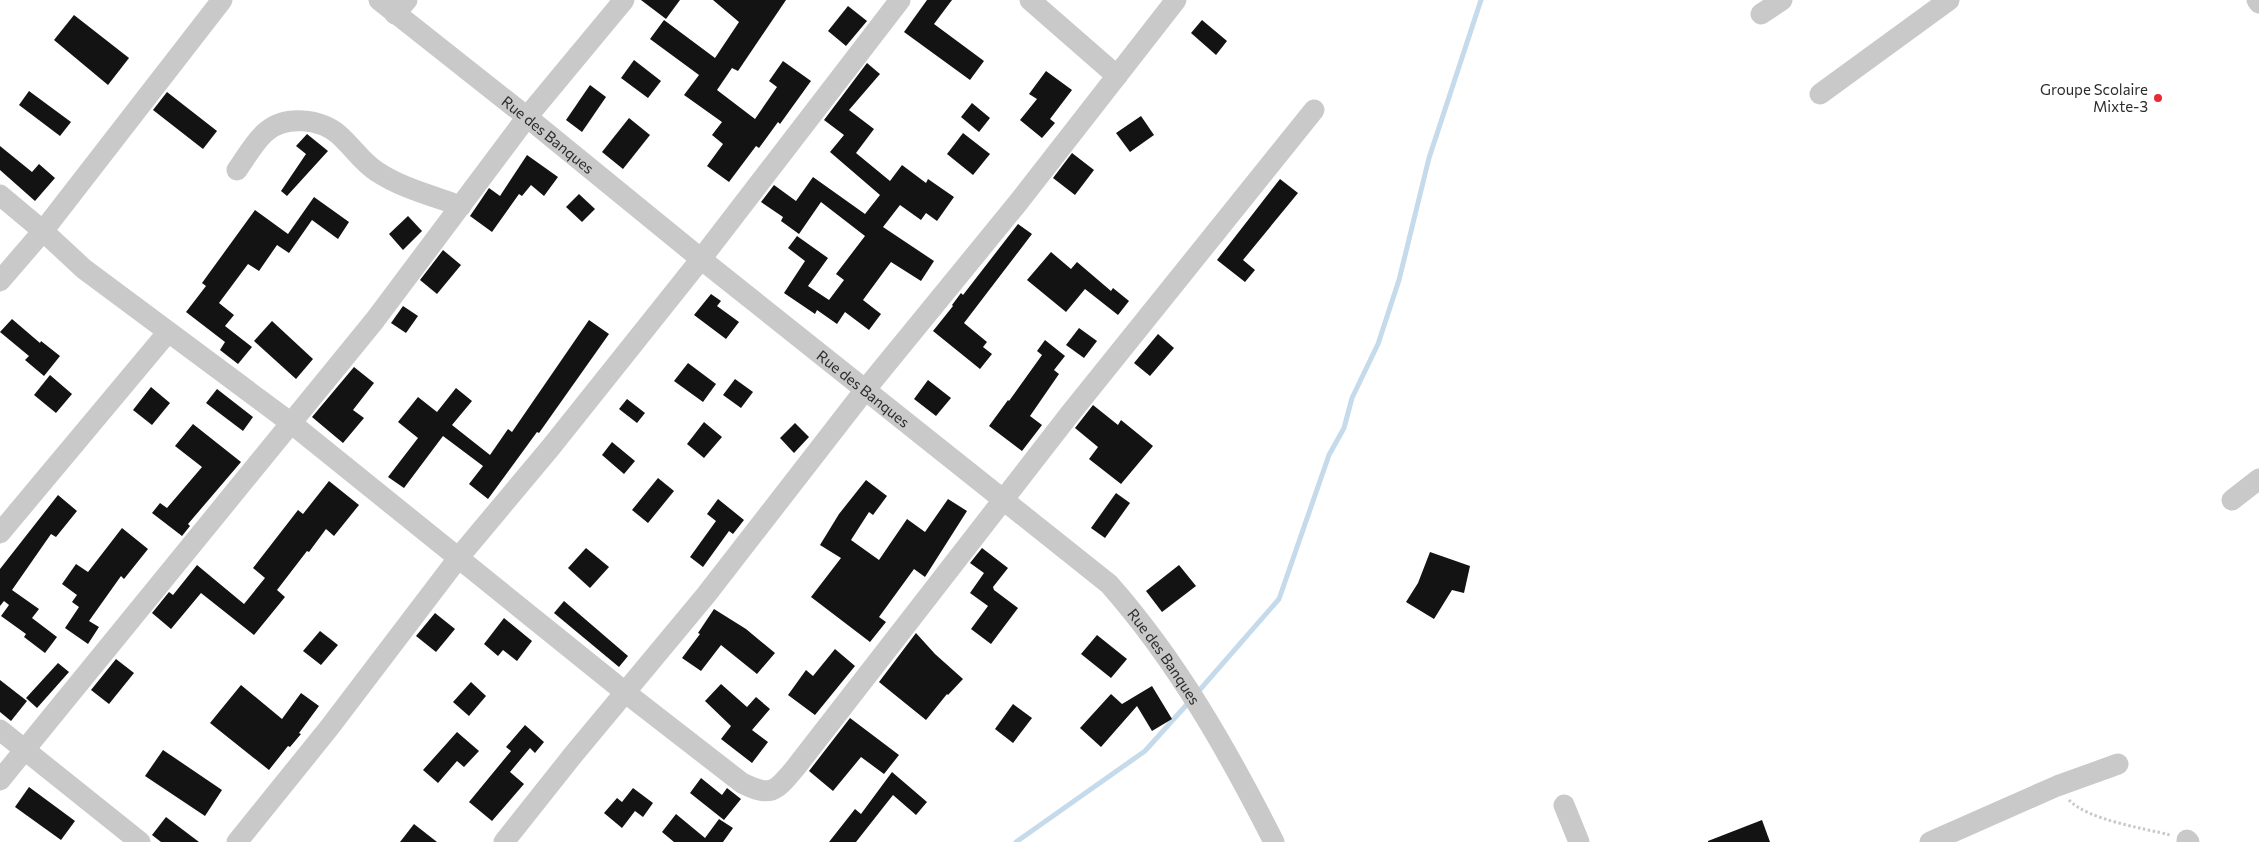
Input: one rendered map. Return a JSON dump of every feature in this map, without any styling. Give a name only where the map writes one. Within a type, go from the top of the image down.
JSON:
[{"type":"street","points":[[0,281],[44,231],[222,0]]},
{"type":"street","name":"Rue des Banques","points":[[379,0],[401,7],[528,117],[701,259],[1109,584],[1159,644],[1184,682],[1226,753],[1274,842]]},
{"type":"street","points":[[0,780],[375,320],[528,117],[624,0]]},
{"type":"street","points":[[237,842],[329,728],[459,557],[551,447],[701,259],[900,0]]},
{"type":"street","points":[[1030,0],[1117,76]]},
{"type":"street","points":[[504,842],[777,505],[866,390],[1017,204],[1176,0]]},
{"type":"street","points":[[1761,14],[1782,0]]},
{"type":"street","points":[[1820,94],[1949,0]]},
{"type":"street","points":[[0,195],[44,231],[84,269],[291,423],[626,693],[742,783],[762,792],[771,792],[780,786],[796,767],[1004,499],[1314,110]]},
{"type":"street","points":[[236,170],[267,131],[286,121],[308,122],[323,125],[338,134],[360,158],[377,172],[409,188],[461,206]]},
{"type":"street","points":[[0,532],[168,332]]},
{"type":"street","points":[[2232,500],[2259,480]]},
{"type":"street","points":[[0,730],[140,842]]},
{"type":"street","points":[[1930,842],[2057,786],[2118,764]]},
{"type":"street","points":[[1564,805],[1579,842]]},
{"type":"path","points":[[2057,786],[2076,807],[2132,827],[2188,841]]},
{"type":"building","points":[[641,0],[680,0],[666,19]]},
{"type":"building","points":[[713,0],[786,0],[738,71],[732,68],[717,90],[755,119],[777,87],[769,81],[783,61],[811,81],[780,124],[778,122],[759,148],[756,146],[729,182],[707,166],[723,144],[712,135],[722,122],[684,95],[699,75],[650,39],[664,20],[715,58],[739,22]]},
{"type":"building","points":[[927,0],[952,0],[934,24],[984,61],[970,80],[904,32]]},
{"type":"building","points":[[848,6],[867,21],[846,46],[828,31]]},
{"type":"building","points":[[74,15],[129,58],[108,85],[54,40]]},
{"type":"building","points":[[1202,20],[1227,41],[1216,55],[1191,33]]},
{"type":"building","points":[[634,60],[661,81],[648,98],[621,78]]},
{"type":"building","points":[[867,63],[880,74],[849,110],[874,129],[856,153],[890,181],[902,165],[926,183],[928,179],[954,197],[937,221],[926,213],[921,220],[900,205],[883,227],[934,261],[921,281],[891,262],[863,300],[881,314],[869,330],[845,312],[837,324],[817,310],[815,314],[784,293],[805,261],[788,248],[797,236],[828,258],[808,286],[829,300],[844,280],[836,274],[865,236],[821,202],[799,234],[781,221],[783,217],[761,202],[774,185],[796,201],[813,177],[865,214],[880,195],[830,152],[844,135],[824,120]]},
{"type":"building","points":[[1046,71],[1072,90],[1050,119],[1055,123],[1042,138],[1020,120],[1037,99],[1029,94]]},
{"type":"building","points":[[590,85],[606,97],[582,132],[566,120]]},
{"type":"building","points":[[29,91],[71,122],[60,136],[19,105]]},
{"type":"building","points":[[167,92],[217,131],[203,149],[153,110]]},
{"type":"building","points":[[972,103],[990,118],[979,132],[961,117]]},
{"type":"building","points":[[1141,116],[1154,135],[1130,152],[1116,133]]},
{"type":"building","points":[[629,118],[650,135],[623,169],[602,152]]},
{"type":"building","points":[[963,133],[990,154],[973,175],[947,154]]},
{"type":"building","points":[[307,134],[328,151],[287,196],[281,191],[306,154],[296,146]]},
{"type":"building","points":[[0,146],[32,172],[39,164],[55,178],[35,201],[0,170]]},
{"type":"building","points":[[1072,153],[1094,170],[1075,195],[1053,178]]},
{"type":"building","points":[[527,155],[558,177],[544,196],[531,185],[522,196],[519,194],[492,232],[470,216],[489,188],[500,196]]},
{"type":"building","points":[[1280,179],[1298,193],[1243,260],[1255,270],[1245,282],[1217,260]]},
{"type":"building","points":[[579,194],[595,209],[582,222],[566,207]]},
{"type":"building","points":[[314,197],[349,222],[338,239],[312,220],[289,253],[277,245],[259,271],[248,264],[219,303],[234,315],[225,326],[252,347],[238,364],[220,350],[225,342],[186,312],[206,286],[202,283],[255,210],[288,234]]},
{"type":"building","points":[[408,216],[422,231],[403,250],[389,234]]},
{"type":"building","points":[[1018,224],[1032,234],[964,323],[987,342],[983,347],[992,354],[980,369],[933,331],[961,293],[963,295]]},
{"type":"building","points":[[443,250],[461,265],[437,294],[420,280]]},
{"type":"building","points":[[1051,252],[1071,269],[1077,262],[1111,291],[1113,288],[1129,301],[1118,315],[1085,289],[1066,312],[1027,280]]},
{"type":"building","points":[[711,294],[721,301],[717,306],[739,322],[726,339],[694,315]]},
{"type":"building","points":[[403,306],[418,316],[406,333],[391,323]]},
{"type":"building","points":[[12,319],[40,343],[41,341],[60,356],[44,376],[25,360],[29,356],[0,332]]},
{"type":"building","points":[[589,320],[609,334],[539,433],[537,432],[488,499],[469,484],[483,466],[443,436],[404,488],[388,477],[418,438],[398,422],[418,397],[437,412],[456,388],[472,401],[452,425],[490,455],[508,429],[512,432]]},
{"type":"building","points":[[272,321],[313,359],[296,379],[254,341]]},
{"type":"building","points":[[1079,328],[1097,341],[1084,358],[1066,345]]},
{"type":"building","points":[[1158,334],[1174,348],[1150,376],[1134,363]]},
{"type":"building","points":[[1045,340],[1065,356],[1054,370],[1059,374],[1030,416],[1042,425],[1022,451],[989,426],[1042,355],[1037,351]]},
{"type":"building","points":[[688,363],[716,384],[703,402],[674,381]]},
{"type":"building","points":[[354,367],[374,383],[353,410],[364,418],[343,443],[312,417]]},
{"type":"building","points":[[50,375],[72,394],[56,413],[34,395]]},
{"type":"building","points":[[735,379],[753,392],[741,408],[723,395]]},
{"type":"building","points":[[928,380],[951,398],[936,416],[914,399]]},
{"type":"building","points":[[151,387],[170,403],[152,425],[133,410]]},
{"type":"building","points":[[217,389],[253,417],[243,431],[206,403]]},
{"type":"building","points":[[627,399],[645,413],[637,423],[619,409]]},
{"type":"building","points":[[1093,405],[1118,425],[1121,420],[1153,446],[1121,484],[1089,459],[1098,447],[1075,428]]},
{"type":"building","points":[[704,422],[722,437],[704,458],[687,444]]},
{"type":"building","points":[[795,423],[809,437],[794,453],[780,438]]},
{"type":"building","points":[[193,424],[241,462],[188,524],[190,526],[182,536],[152,513],[160,503],[167,508],[202,467],[175,446]]},
{"type":"building","points":[[612,442],[635,461],[624,474],[602,455]]},
{"type":"building","points":[[658,478],[674,491],[648,523],[632,510]]},
{"type":"building","points":[[866,480],[887,496],[873,515],[869,512],[851,540],[879,560],[907,519],[925,532],[948,499],[967,511],[925,577],[914,569],[879,617],[886,622],[870,642],[811,597],[841,558],[820,545],[839,514]]},
{"type":"building","points":[[329,481],[359,505],[334,536],[326,529],[309,552],[307,551],[277,590],[285,597],[254,635],[201,593],[171,629],[152,613],[169,592],[173,595],[197,565],[244,604],[265,578],[253,568],[298,510],[303,514]]},
{"type":"building","points":[[1116,493],[1130,503],[1105,538],[1091,528]]},
{"type":"building","points":[[58,495],[77,511],[56,537],[51,534],[12,590],[39,609],[32,618],[57,637],[45,653],[24,637],[26,634],[1,616],[9,605],[4,601],[0,606],[0,569]]},
{"type":"building","points":[[718,499],[744,520],[733,534],[729,531],[703,567],[690,557],[716,521],[707,514]]},
{"type":"building","points":[[122,528],[148,549],[124,579],[121,576],[89,621],[99,627],[88,644],[65,628],[79,607],[72,602],[77,595],[62,584],[76,564],[88,572]]},
{"type":"building","points":[[586,548],[609,567],[590,588],[568,568]]},
{"type":"building","points":[[982,548],[1008,568],[993,587],[994,590],[1018,608],[991,644],[971,629],[988,606],[970,593],[984,573],[970,563]]},
{"type":"building","points":[[1430,552],[1470,566],[1464,593],[1452,590],[1434,619],[1406,602],[1418,583]]},
{"type":"building","points":[[1179,565],[1196,586],[1162,612],[1146,591]]},
{"type":"building","points":[[564,601],[628,656],[619,667],[554,613]]},
{"type":"building","points":[[714,609],[746,629],[775,653],[757,674],[721,645],[701,671],[682,658],[700,634],[698,633]]},
{"type":"building","points":[[435,613],[455,629],[436,652],[416,636]]},
{"type":"building","points":[[504,618],[532,641],[517,661],[503,650],[498,656],[484,644]]},
{"type":"building","points":[[320,631],[338,645],[321,665],[303,651]]},
{"type":"building","points":[[916,633],[935,654],[963,679],[947,694],[926,720],[879,682]]},
{"type":"building","points":[[1097,635],[1127,659],[1111,678],[1081,654]]},
{"type":"building","points":[[835,649],[855,666],[815,715],[788,695],[806,670],[813,676]]},
{"type":"building","points":[[116,659],[134,673],[109,704],[91,690]]},
{"type":"building","points":[[58,663],[69,672],[37,708],[26,698]]},
{"type":"building","points":[[0,680],[27,701],[11,721],[0,712]]},
{"type":"building","points":[[471,682],[486,696],[469,716],[453,702]]},
{"type":"building","points":[[721,684],[747,707],[756,697],[770,709],[752,730],[768,742],[752,763],[721,739],[731,726],[705,701]]},
{"type":"building","points":[[241,685],[282,719],[301,693],[319,706],[299,733],[301,734],[290,747],[288,746],[269,770],[210,723]]},
{"type":"building","points":[[1152,686],[1172,719],[1152,731],[1137,706],[1101,747],[1080,728],[1111,694],[1122,704]]},
{"type":"building","points":[[1013,704],[1032,718],[1013,743],[995,729]]},
{"type":"building","points":[[850,718],[899,755],[884,774],[861,757],[833,791],[809,771]]},
{"type":"building","points":[[525,725],[544,742],[535,753],[530,748],[510,772],[524,784],[492,821],[469,802],[511,751],[506,747]]},
{"type":"building","points":[[457,732],[479,751],[464,767],[457,761],[438,783],[423,770]]},
{"type":"building","points":[[163,750],[222,790],[205,816],[145,776]]},
{"type":"building","points":[[892,772],[927,802],[916,815],[893,795],[856,842],[829,842],[855,809],[861,814]]},
{"type":"building","points":[[701,778],[722,795],[727,788],[741,799],[724,820],[690,793]]},
{"type":"building","points":[[29,787],[75,821],[61,840],[15,807]]},
{"type":"building","points":[[633,788],[653,803],[643,817],[635,811],[622,828],[604,813],[617,798],[622,802]]},
{"type":"building","points":[[676,814],[705,838],[719,819],[733,828],[723,842],[674,842],[662,832]]},
{"type":"building","points":[[166,817],[199,842],[161,842],[152,835]]},
{"type":"building","points":[[1762,820],[1770,842],[1708,842],[1708,841]]},
{"type":"building","points":[[414,824],[437,842],[400,842]]},
{"type":"waterway","points":[[1197,693],[1279,599],[1329,455],[1344,428],[1352,398],[1378,344],[1399,280],[1429,158],[1481,0]]},
{"type":"waterway","points":[[1016,842],[1145,751],[1190,701]]},
{"type":"place","name":"Groupe Scolaire Mixte-3","points":[[2158,98]]}]
